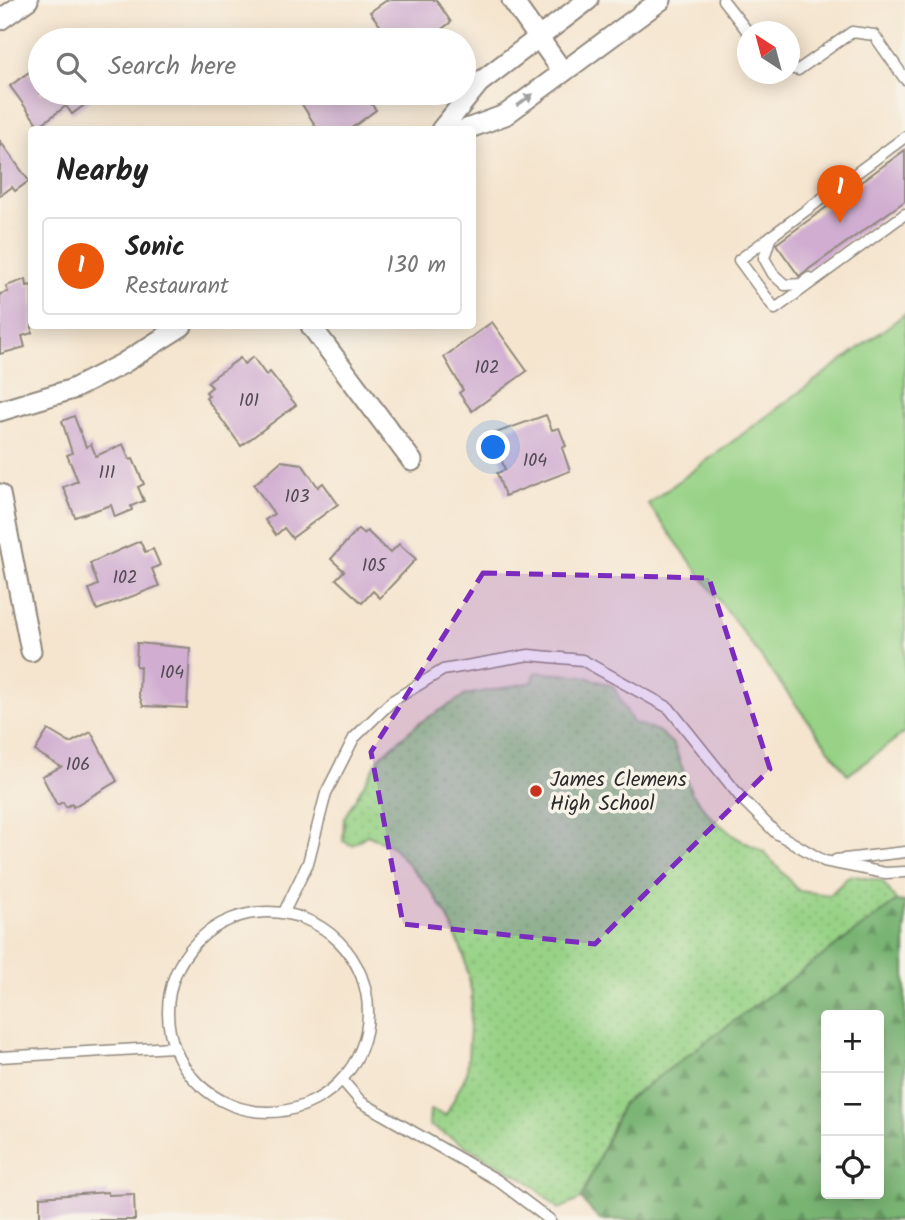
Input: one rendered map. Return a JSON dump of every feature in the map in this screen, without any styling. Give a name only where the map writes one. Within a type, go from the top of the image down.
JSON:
[{"type":"street","points":[[0,20],[28,0]]},
{"type":"street","points":[[512,0],[563,72]]},
{"type":"street","points":[[476,88],[588,0]]},
{"type":"street","points":[[475,126],[505,115],[661,0]]},
{"type":"street","points":[[443,126],[461,105]]},
{"type":"street","points":[[0,411],[73,389],[122,364],[178,329]]},
{"type":"street","points":[[313,329],[412,461]]},
{"type":"street","points":[[0,494],[31,651]]},
{"type":"lane","points":[[723,0],[739,21]]},
{"type":"lane","points":[[800,69],[852,32],[874,35],[905,79]]},
{"type":"lane","points":[[905,138],[739,260],[775,309],[905,214]]},
{"type":"lane","points":[[772,236],[764,258],[773,274],[786,285],[801,284],[858,241],[880,232]]},
{"type":"lane","points":[[284,912],[308,863],[326,793],[354,738],[392,701],[443,670],[528,655],[582,660],[669,708],[709,761],[776,833],[824,861],[885,873],[905,872]]},
{"type":"lane","points":[[824,861],[905,852]]},
{"type":"lane","points":[[284,912],[313,922],[339,940],[361,974],[368,993],[369,1025],[360,1055],[343,1080],[316,1102],[283,1112],[248,1112],[216,1099],[190,1077],[173,1047],[167,1013],[173,979],[190,948],[216,926],[249,913],[284,912]]},
{"type":"lane","points":[[0,1057],[173,1047]]},
{"type":"lane","points":[[343,1080],[361,1102],[497,1180],[550,1220]]},
{"type":"highlighted area","points":[[483,573],[709,578],[770,769],[595,944],[403,924],[371,752]]},
{"type":"green space","points":[[905,314],[905,732],[848,775],[648,504]]},
{"type":"green space","points":[[535,672],[583,676],[613,686],[633,723],[658,731],[674,745],[691,792],[711,817],[735,837],[764,852],[799,891],[830,895],[850,875],[882,881],[897,901],[623,1103],[581,1199],[559,1209],[529,1182],[429,1125],[430,1110],[446,1115],[467,1073],[472,995],[464,956],[448,917],[430,889],[392,846],[367,835],[352,845],[343,841],[344,818],[380,757],[419,723],[466,695],[533,682]]},
{"type":"green space","points":[[897,901],[905,902],[905,1220],[600,1220],[581,1199],[623,1103]]},
{"type":"building","points":[[387,0],[436,0],[451,22],[443,28],[382,28],[370,12]]},
{"type":"building","points":[[28,73],[28,105],[84,105],[72,114],[66,106],[39,126],[10,86]]},
{"type":"building","points":[[302,105],[372,105],[376,110],[354,126],[316,126]]},
{"type":"building","points":[[0,141],[28,182],[15,191],[12,187],[0,196]]},
{"type":"building","points":[[905,150],[905,201],[799,276],[776,244]]},
{"type":"building","points":[[26,279],[28,329],[32,329],[32,333],[22,336],[25,347],[0,354],[0,294],[8,292],[6,286]]},
{"type":"building","points":[[492,322],[527,371],[472,411],[459,393],[463,390],[444,357]]},
{"type":"building","points":[[253,357],[266,375],[270,372],[296,405],[241,446],[206,398],[209,396],[206,392],[212,387],[207,382],[240,358],[244,364]]},
{"type":"building","points":[[546,415],[552,430],[559,428],[566,446],[562,448],[570,471],[505,496],[497,473],[505,470],[493,434]]},
{"type":"building","points":[[74,416],[86,447],[91,444],[96,456],[123,444],[130,460],[133,459],[144,484],[138,487],[144,501],[131,506],[132,510],[115,517],[111,505],[75,517],[63,487],[78,481],[67,455],[72,453],[62,421]]},
{"type":"building","points":[[281,461],[302,464],[318,487],[323,483],[338,504],[292,538],[284,528],[276,535],[265,520],[274,514],[254,485]]},
{"type":"building","points":[[358,529],[364,534],[367,531],[390,553],[399,544],[416,559],[380,598],[373,591],[362,603],[336,579],[344,571],[331,559]]},
{"type":"building","points":[[140,541],[145,552],[153,549],[160,565],[152,569],[159,586],[97,610],[89,589],[98,585],[90,563]]},
{"type":"building","points":[[137,643],[190,648],[187,708],[143,706],[139,694],[140,667],[136,666]]},
{"type":"building","points":[[48,730],[70,743],[91,732],[117,781],[73,807],[72,804],[66,807],[63,802],[57,805],[42,776],[61,767],[35,751]]},
{"type":"building","points":[[108,1192],[108,1195],[134,1194],[135,1220],[40,1220],[40,1197]]},
{"type":"place","name":"Sonic","points":[[840,223]]},
{"type":"place","name":"James Clemens High School","points":[[536,791]]}]
